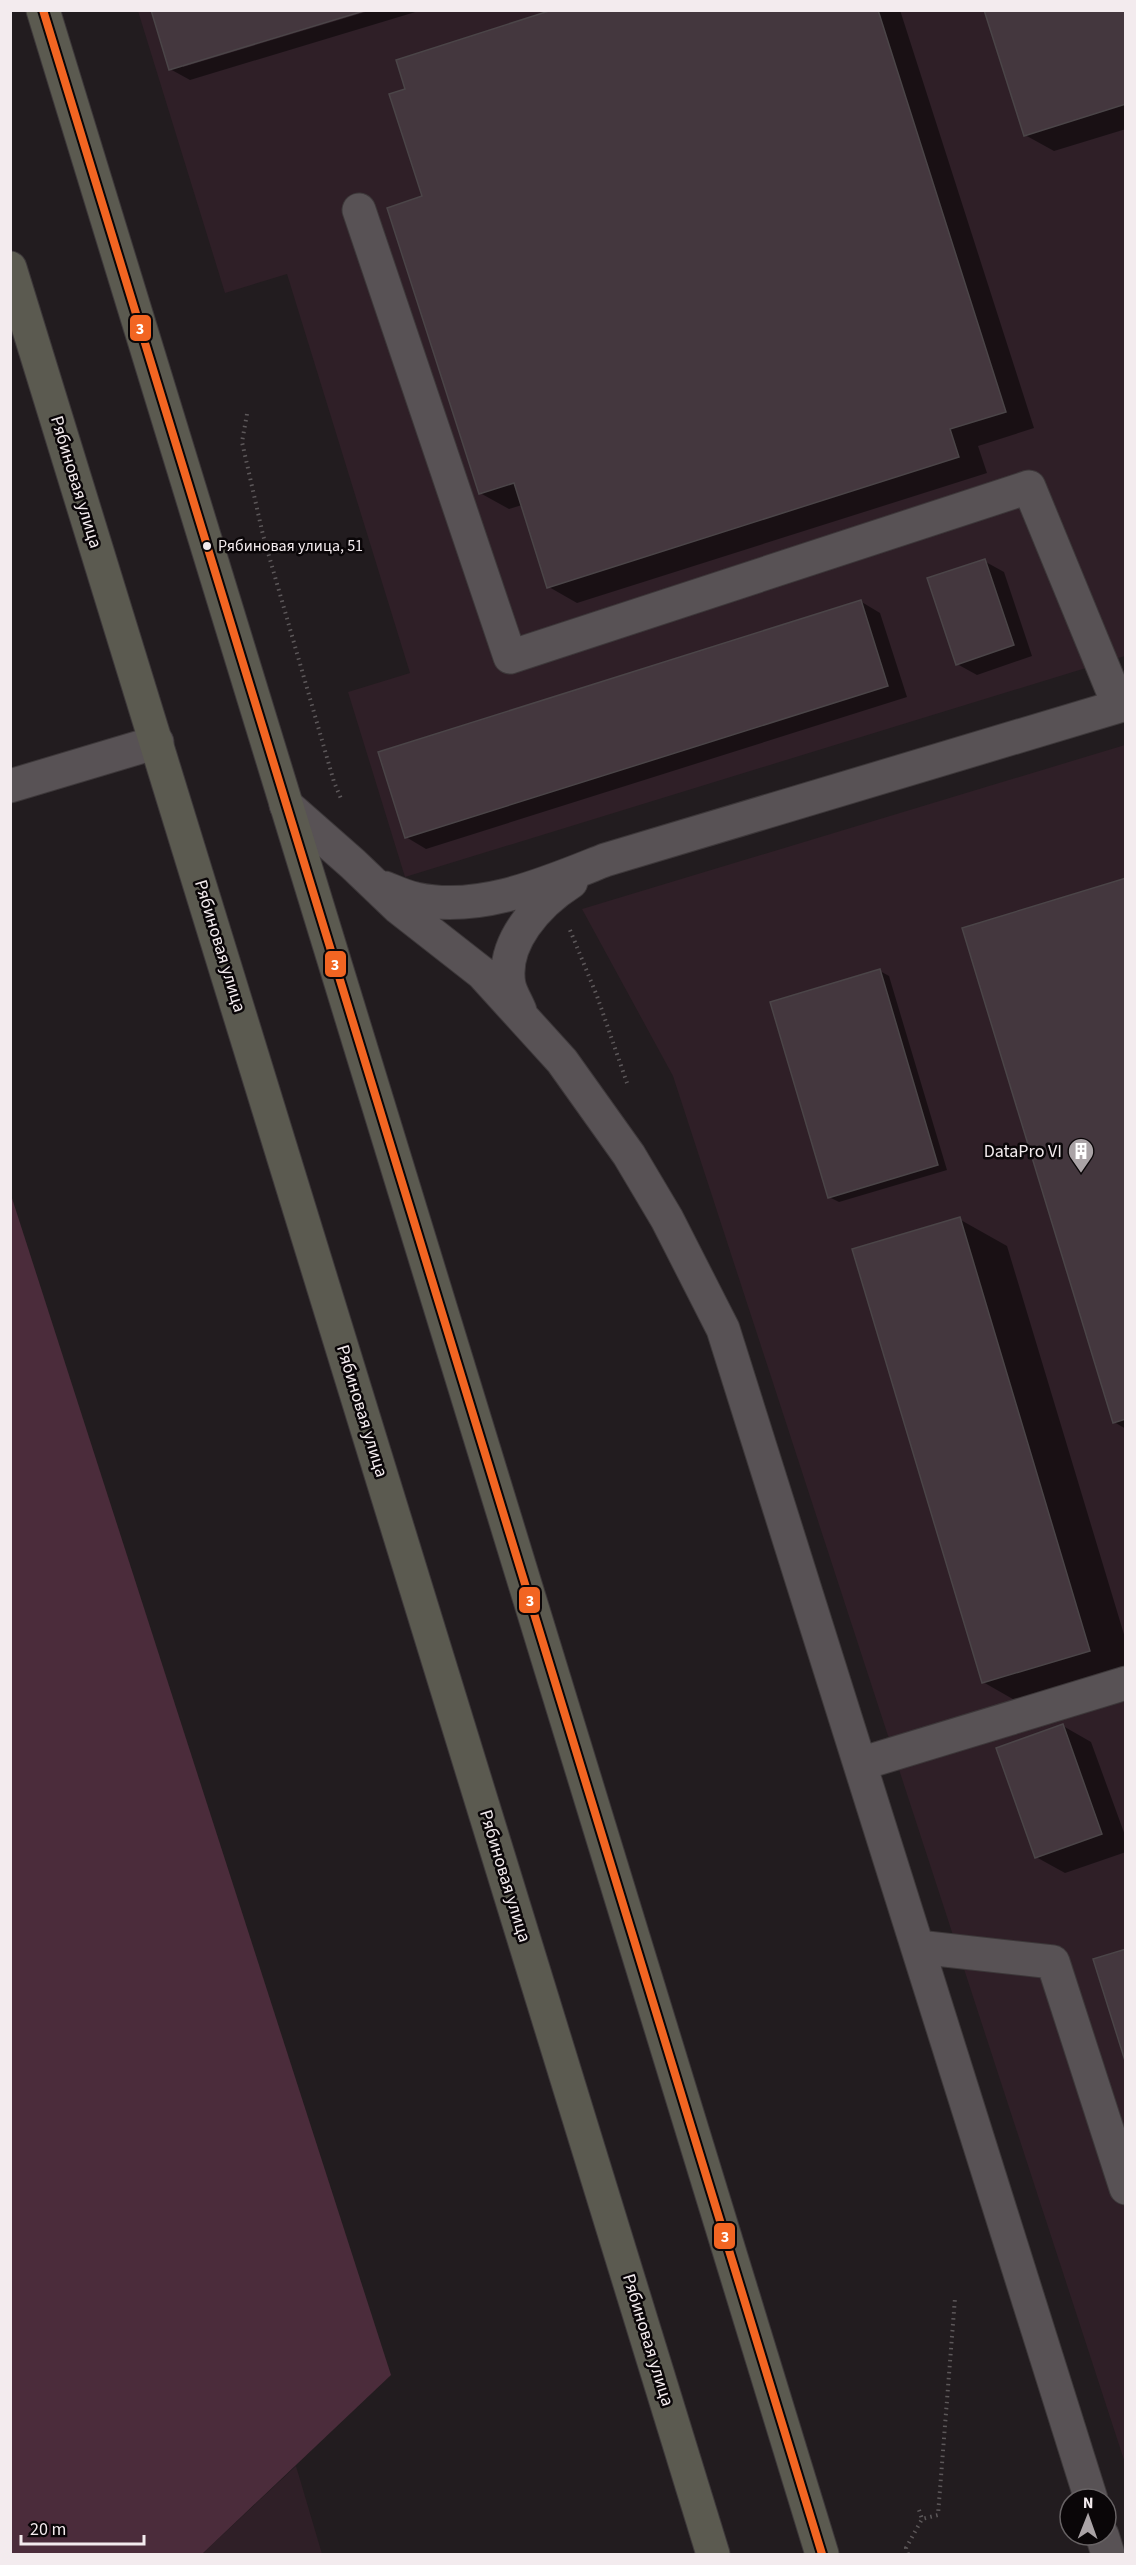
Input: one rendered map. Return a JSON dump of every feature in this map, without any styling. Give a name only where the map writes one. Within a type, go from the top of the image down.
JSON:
[{"type":"main road","points":[[43,10],[822,2554]]},
{"type":"main road","name":"Рябиновая улица","points":[[10,268],[17,318],[157,742],[713,2554]]},
{"type":"street","points":[[359,210],[510,657],[1029,487],[1122,705],[605,860],[529,889],[454,903],[416,899],[370,883]]},
{"type":"street","points":[[10,786],[157,742]]},
{"type":"street","points":[[286,805],[399,908],[482,973],[562,1061],[629,1155],[667,1220],[723,1329],[1087,2487]]},
{"type":"street","points":[[523,1018],[509,985],[509,958],[525,924],[555,892],[605,860]]},
{"type":"street","points":[[860,1764],[1125,1683]]},
{"type":"street","points":[[918,1947],[1053,1962],[1125,2188]]},
{"type":"path","points":[[922,2518],[938,2515],[955,2298]]},
{"type":"path","points":[[908,2554],[906,2548],[922,2518],[919,2510]]},
{"type":"shaded area","points":[[138,11],[1125,11],[1125,656],[405,877],[348,692],[410,673],[287,274],[225,293]]},
{"type":"shaded area","points":[[1125,745],[1125,2463],[673,1076],[582,909]]},
{"type":"shaded area","points":[[10,1192],[391,2375],[202,2554],[11,2554]]},
{"type":"shaded area","points":[[296,2466],[322,2554],[202,2554]]},
{"type":"building","points":[[151,10],[367,10],[169,70]]},
{"type":"building","points":[[552,10],[878,10],[1006,412],[950,429],[959,457],[547,588],[514,483],[479,494],[387,208],[422,196],[389,94],[405,89],[396,60]]},
{"type":"building","points":[[984,10],[1126,10],[1126,104],[1024,136]]},
{"type":"building","points":[[985,559],[1014,645],[956,665],[927,578]]},
{"type":"building","points":[[861,600],[888,686],[405,838],[378,752]]},
{"type":"building","name":"DataPro VI","points":[[1126,878],[1126,1419],[1113,1423],[962,928]]},
{"type":"building","points":[[880,969],[938,1165],[828,1198],[770,1002]]},
{"type":"building","points":[[960,1217],[1090,1651],[982,1683],[852,1249]]},
{"type":"building","points":[[1063,1724],[1102,1834],[1035,1858],[996,1748]]},
{"type":"building","points":[[1126,1949],[1126,2064],[1093,1959]]},
{"type":"transit line","name":"3","points":[[43,10],[822,2554]]},
{"type":"place","name":"Рябиновая улица, 51","points":[[207,546]]},
{"type":"place","name":"DataPro VI","points":[[1081,1174]]}]
